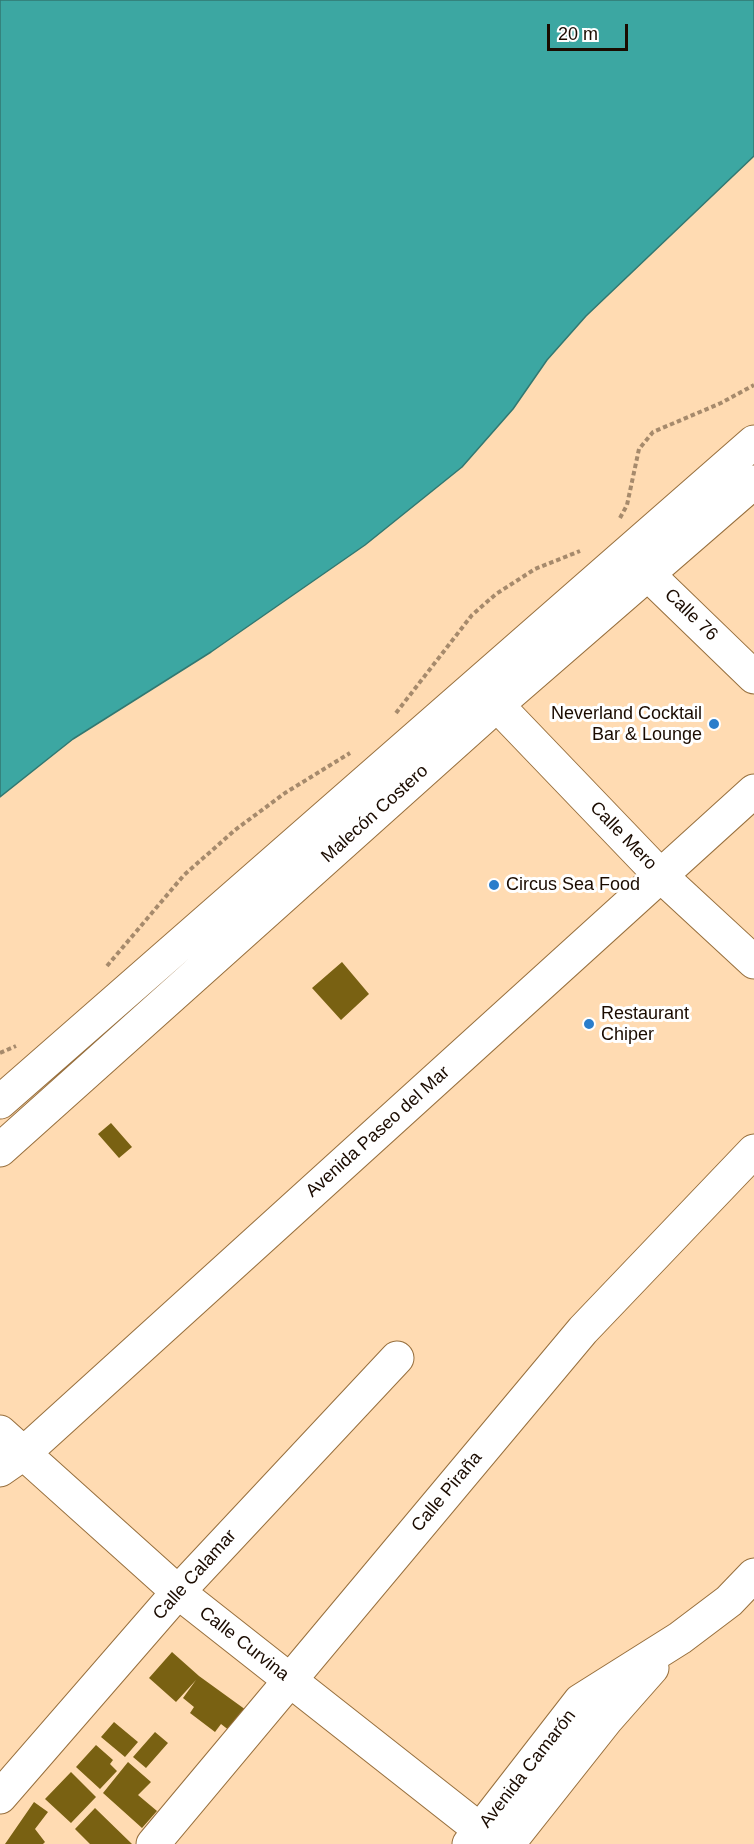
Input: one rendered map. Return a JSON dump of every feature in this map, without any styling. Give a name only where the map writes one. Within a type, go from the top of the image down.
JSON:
[{"type":"street","name":"Malecón Costero","points":[[0,1150],[497,705],[754,442]]},
{"type":"street","name":"Malecón Costero","points":[[0,1102],[637,563],[754,482]]},
{"type":"street","name":"Calle 76","points":[[637,563],[754,677]]},
{"type":"street","name":"Calle Mero","points":[[497,705],[662,876],[754,962]]},
{"type":"street","name":"Avenida Paseo del Mar","points":[[8,1452],[662,876],[754,791]]},
{"type":"street","name":"Calle Piraña","points":[[153,1844],[583,1330],[754,1151]]},
{"type":"street","name":"Calle Calamar","points":[[0,1797],[178,1592],[397,1358]]},
{"type":"street","name":"Calle Curvina","points":[[8,1452],[178,1592],[489,1840]]},
{"type":"street","name":"Avenida Camarón","points":[[489,1840],[580,1701],[680,1638],[729,1601],[754,1575]]},
{"type":"path","points":[[617,524],[627,505],[639,449],[652,432],[721,403],[754,385]]},
{"type":"path","points":[[388,722],[472,615],[496,594],[535,569],[583,550]]},
{"type":"path","points":[[104,969],[184,875],[235,830],[285,793],[353,751]]},
{"type":"path","points":[[0,1053],[25,1038]]},
{"type":"water","points":[[0,0],[754,0],[754,156],[586,316],[547,360],[513,409],[462,467],[365,545],[211,652],[73,739],[0,797]]},
{"type":"building","points":[[342,962],[369,994],[341,1020],[312,988]]},
{"type":"building","points":[[111,1123],[132,1147],[119,1158],[98,1134]]},
{"type":"building","points":[[172,1652],[199,1676],[246,1710],[230,1731],[221,1724],[215,1732],[190,1713],[194,1707],[183,1698],[196,1680],[176,1702],[149,1678]]},
{"type":"building","points":[[114,1722],[138,1742],[125,1757],[101,1737]]},
{"type":"building","points":[[155,1732],[168,1743],[146,1768],[133,1757]]},
{"type":"building","points":[[96,1745],[113,1760],[110,1764],[117,1771],[100,1789],[76,1767]]},
{"type":"building","points":[[128,1762],[151,1782],[138,1795],[157,1811],[142,1828],[103,1793]]},
{"type":"building","points":[[71,1772],[96,1797],[71,1823],[45,1799]]},
{"type":"building","points":[[34,1802],[48,1812],[35,1829],[45,1842],[43,1844],[5,1844]]},
{"type":"building","points":[[95,1808],[132,1844],[90,1844],[75,1829]]},
{"type":"place","name":"Neverland Cocktail Bar & Lounge","points":[[714,724]]},
{"type":"place","name":"Circus Sea Food","points":[[494,885]]},
{"type":"place","name":"Restaurant Chiper","points":[[589,1024]]}]
